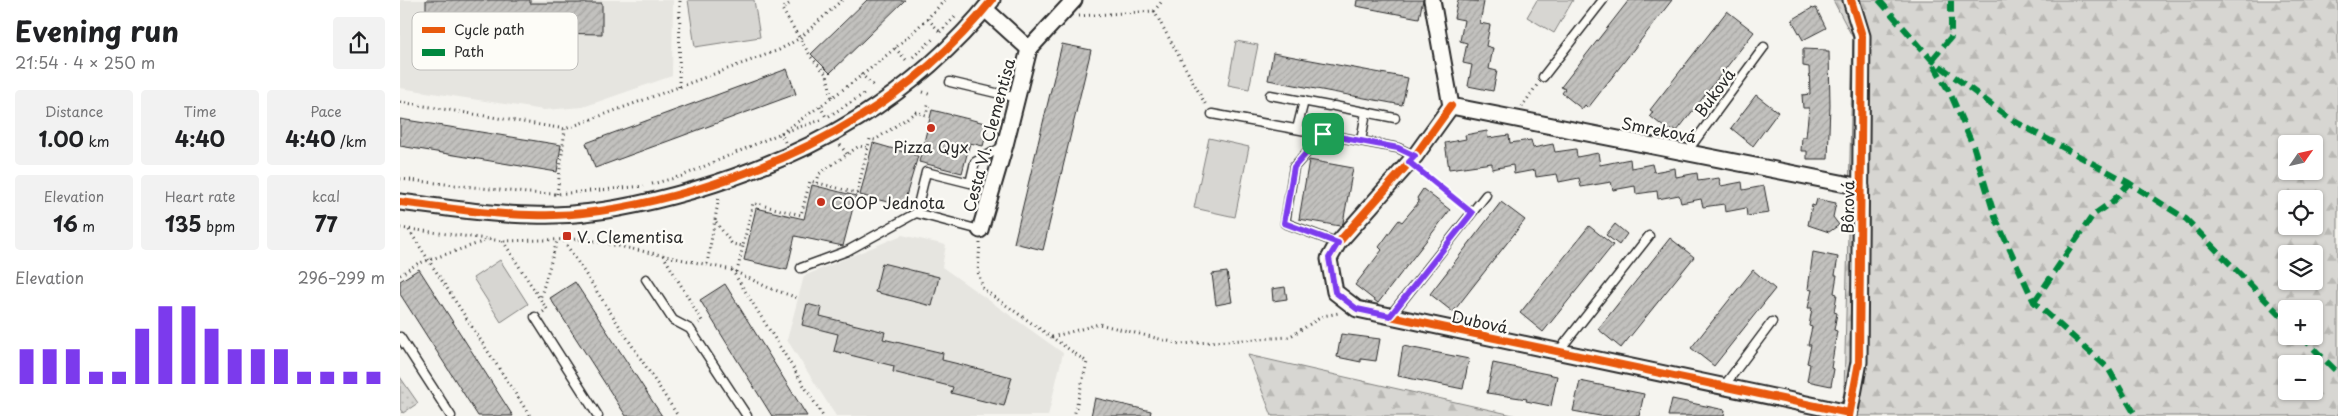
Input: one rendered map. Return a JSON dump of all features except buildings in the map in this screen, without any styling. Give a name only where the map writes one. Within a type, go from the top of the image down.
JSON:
[{"type":"street","points":[[400,202],[508,215],[555,215],[603,211],[667,198],[725,180],[791,156],[853,123],[901,89],[942,54],[988,4],[1029,49],[1074,0]]},
{"type":"street","points":[[1432,0],[1451,106]]},
{"type":"street","name":"Bôrová","points":[[1849,414],[1859,362],[1862,36],[1851,0]]},
{"type":"street","name":"Cesta Vl. Clementisa","points":[[980,230],[1005,145],[1029,49]]},
{"type":"street","name":"Smreková","points":[[1451,106],[1861,187]]},
{"type":"street","name":"Dubová","points":[[1451,106],[1412,159],[1338,243],[1329,258],[1335,292],[1357,309],[1849,414]]},
{"type":"lane","points":[[1543,77],[1604,0]]},
{"type":"lane","name":"Buková","points":[[1686,152],[1764,47]]},
{"type":"lane","points":[[950,82],[1017,98]]},
{"type":"lane","points":[[1270,95],[1395,118]]},
{"type":"lane","points":[[1298,130],[1304,101]]},
{"type":"lane","points":[[1361,141],[1366,112]]},
{"type":"lane","points":[[1212,114],[1398,148],[1412,159]]},
{"type":"lane","points":[[1323,134],[1294,167],[1284,223],[1338,243]]},
{"type":"lane","points":[[916,213],[926,172],[970,183],[975,162],[1005,145]]},
{"type":"lane","points":[[1390,316],[1486,195]]},
{"type":"lane","points":[[801,268],[848,251],[916,213],[980,230]]},
{"type":"lane","points":[[1558,352],[1649,236]]},
{"type":"lane","points":[[646,279],[673,320],[690,329],[747,416]]},
{"type":"lane","points":[[534,317],[598,416]]},
{"type":"lane","points":[[1724,386],[1772,322]]},
{"type":"lane","points":[[400,337],[451,416]]},
{"type":"path","points":[[679,87],[680,0]]},
{"type":"path","points":[[400,102],[565,129],[779,50],[800,38],[842,0]]},
{"type":"path","points":[[781,133],[832,98],[895,48],[928,19],[945,0]]},
{"type":"path","points":[[1058,17],[1154,11],[1163,0]]},
{"type":"path","points":[[789,4],[782,9],[812,57],[827,75],[832,98]]},
{"type":"path","points":[[1154,11],[1212,114]]},
{"type":"path","points":[[901,67],[958,13]]},
{"type":"path","points":[[928,19],[940,32]]},
{"type":"path","points":[[895,48],[908,62]]},
{"type":"path","points":[[861,74],[875,87]]},
{"type":"path","points":[[1513,119],[1543,77]]},
{"type":"path","points":[[400,179],[557,194],[644,186],[682,176],[781,133],[820,121],[881,82]]},
{"type":"path","points":[[924,92],[931,95]]},
{"type":"path","points":[[737,272],[754,203],[801,215],[810,181],[857,193],[870,139],[875,140],[916,112],[926,115],[929,102]]},
{"type":"path","points":[[820,106],[826,117]]},
{"type":"path","points":[[557,194],[565,129]]},
{"type":"path","points":[[781,133],[791,156]]},
{"type":"path","points":[[817,183],[819,174],[847,154],[860,146],[868,148]]},
{"type":"path","points":[[842,147],[847,154]]},
{"type":"path","points":[[1412,159],[1472,213]]},
{"type":"path","points":[[707,264],[719,197]]},
{"type":"path","points":[[716,222],[732,244],[743,246]]},
{"type":"path","points":[[400,228],[503,241],[585,239],[732,270],[769,288],[798,298]]},
{"type":"path","points":[[409,229],[530,416]]},
{"type":"path","points":[[980,230],[978,272],[984,289],[1087,362],[1074,416]]},
{"type":"path","points":[[400,275],[417,264],[491,239]]},
{"type":"path","points":[[503,241],[547,309],[534,317]]},
{"type":"path","points":[[540,299],[557,241]]},
{"type":"path","points":[[564,241],[678,416]]},
{"type":"path","points":[[663,254],[702,321],[690,329]]},
{"type":"path","points":[[732,270],[823,416]]},
{"type":"path","points":[[1052,337],[1099,324],[1180,344],[1289,337],[1323,316],[1357,309]]},
{"type":"shaded area","points":[[400,0],[673,0],[672,76],[583,107],[544,110],[400,88]]},
{"type":"shaded area","points":[[902,235],[946,245],[942,267],[1063,353],[1048,416],[836,416],[787,340],[804,276]]},
{"type":"green space","points":[[688,0],[754,0],[760,37],[695,47]]},
{"type":"green space","points":[[1537,0],[1573,0],[1554,33],[1527,17]]},
{"type":"green space","points":[[1833,0],[2338,0],[2338,416],[1837,416],[1844,393],[1853,38]]},
{"type":"green space","points":[[1236,41],[1258,45],[1249,89],[1228,85]]},
{"type":"green space","points":[[1209,138],[1249,147],[1235,217],[1194,208]]},
{"type":"green space","points":[[500,260],[528,304],[501,322],[473,278]]},
{"type":"green space","points":[[1248,355],[1517,416],[1272,416]]},
{"type":"green space","points":[[400,377],[418,403],[403,413],[400,409]]},
{"type":"marked path","points":[[1879,0],[1932,60],[2012,120],[2129,183],[2186,219],[2278,313]]},
{"type":"marked path","points":[[1932,60],[1951,37],[1951,0]]},
{"type":"marked path","points":[[1934,65],[1951,95],[1974,148],[1995,217],[2034,302],[2108,368],[2136,416]]},
{"type":"marked path","points":[[2034,302],[2093,215],[2112,202],[2129,183]]},
{"type":"marked path","points":[[2310,345],[2338,373]]},
{"type":"cycle path","points":[[400,202],[496,213],[572,214],[608,210],[643,203],[694,190],[737,176],[820,140],[895,94],[962,35],[992,0]]},
{"type":"cycle path","points":[[1849,416],[1859,362],[1862,36],[1851,0]]},
{"type":"cycle path","points":[[1451,106],[1415,156],[1338,243],[1329,259],[1335,292],[1357,309],[1849,413]]},
{"type":"place","name":"Pizza Qyx","points":[[931,128]]},
{"type":"place","name":"COOP Jednota","points":[[821,202]]},
{"type":"place","name":"V. Clementisa","points":[[567,236]]},
{"type":"route","points":[[1323,134],[1398,148],[1415,156],[1409,162],[1472,213],[1390,316],[1357,309],[1335,292],[1329,258],[1338,243],[1284,223],[1294,167],[1323,134]]}]
